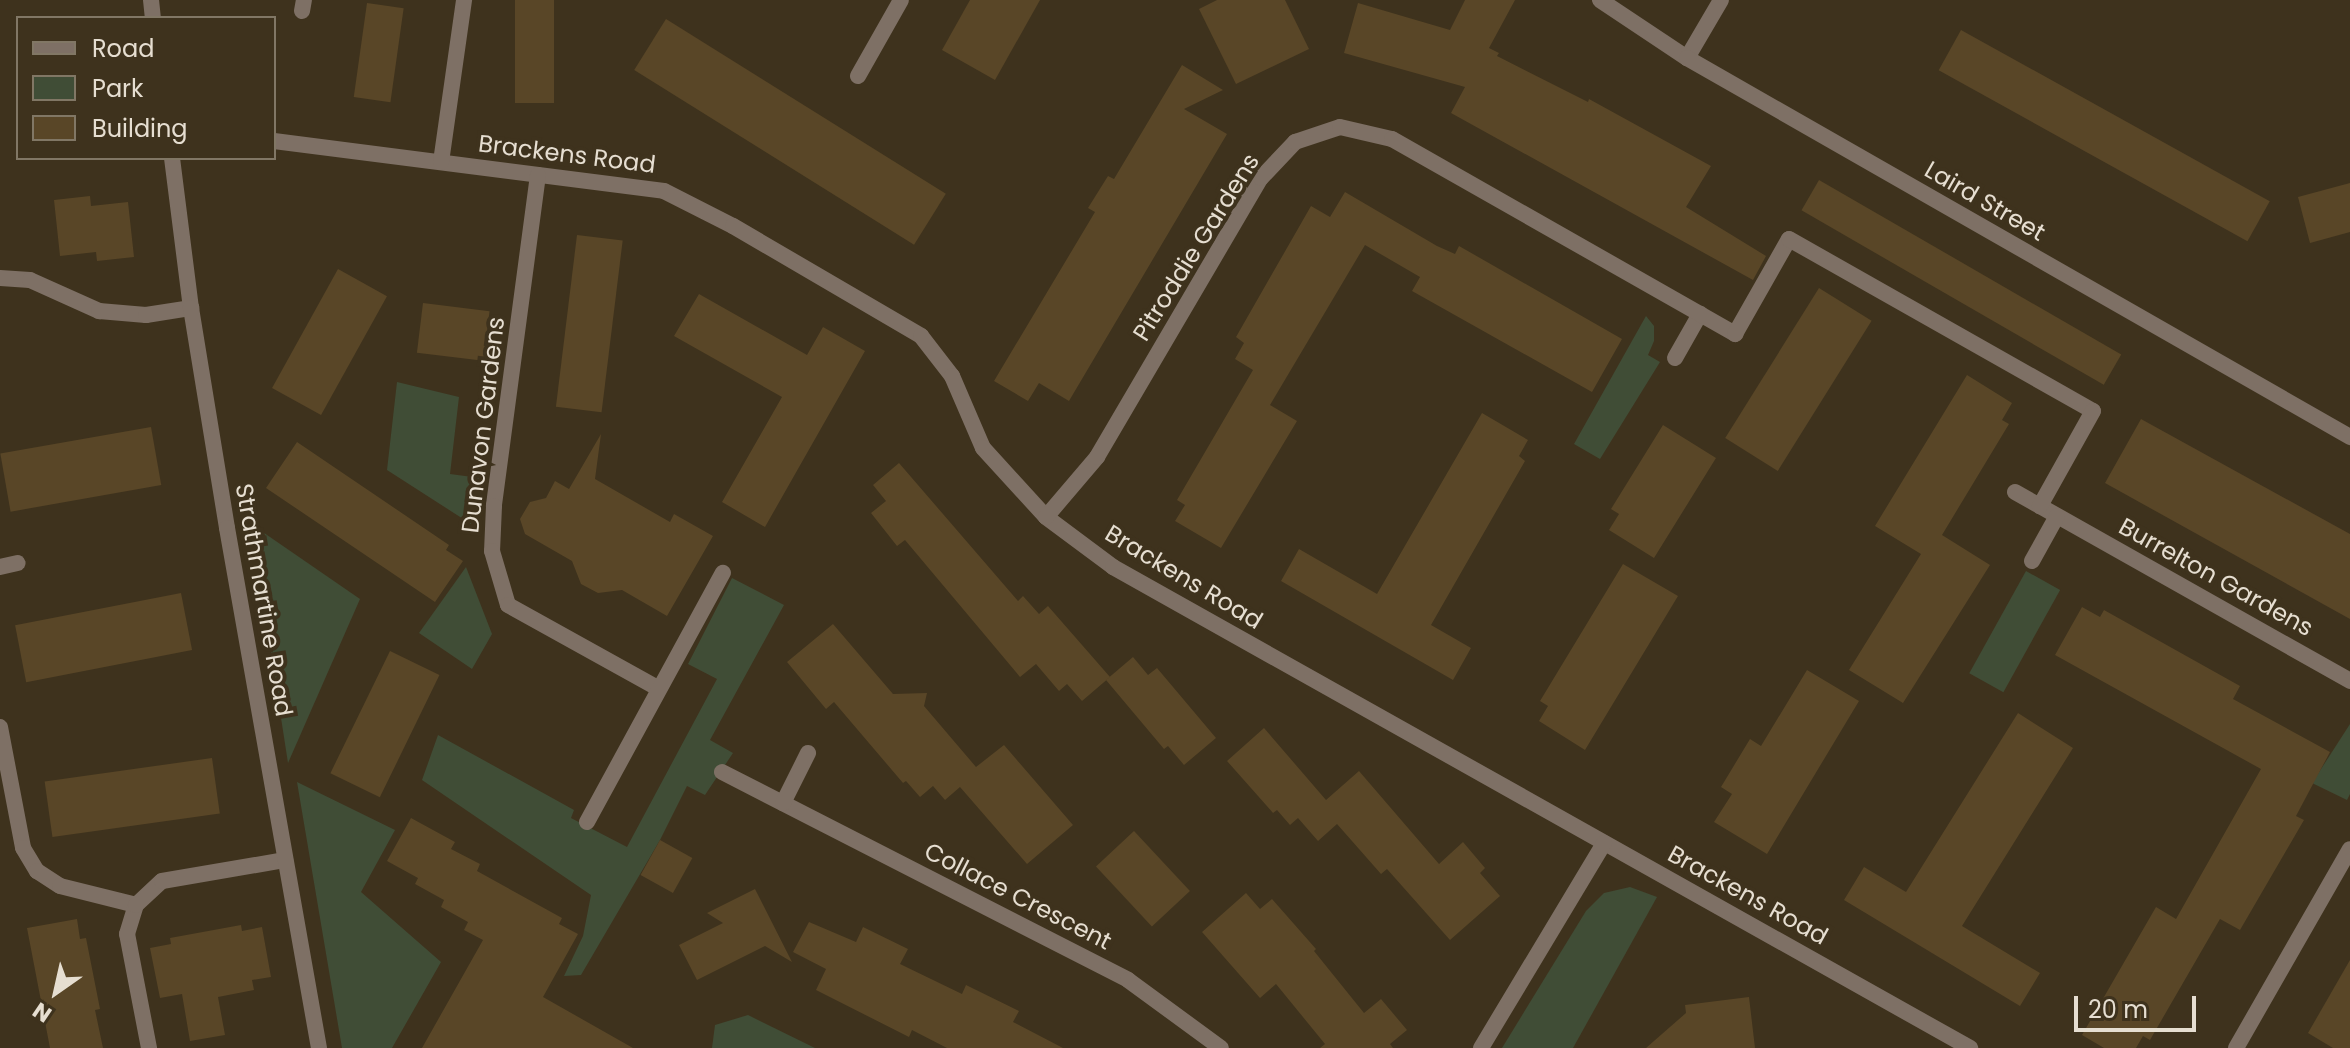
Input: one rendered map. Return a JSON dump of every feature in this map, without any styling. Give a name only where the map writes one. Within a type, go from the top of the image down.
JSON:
[{"type":"street","points":[[441,162],[464,0]]},
{"type":"street","points":[[858,76],[901,0]]},
{"type":"street","name":"Laird Street","points":[[1600,0],[1687,58],[2350,437]]},
{"type":"street","points":[[1687,58],[1721,0]]},
{"type":"street","name":"Pitroddie Gardens","points":[[1046,517],[1097,457],[1261,178],[1295,142],[1340,127],[1392,139],[1735,334],[1789,239],[2093,411],[2040,506]]},
{"type":"street","name":"Brackens Road","points":[[276,141],[664,191],[733,226],[921,336],[952,376],[983,448],[1046,517],[1113,567],[1970,1048]]},
{"type":"street","name":"Strathmartine Road","points":[[172,160],[191,308],[319,1048]]},
{"type":"street","name":"Dunavon Gardens","points":[[538,175],[494,506],[492,551],[508,605],[658,688]]},
{"type":"street","points":[[0,278],[30,280],[99,311],[146,315],[191,308]]},
{"type":"street","points":[[1675,358],[1700,314]]},
{"type":"street","name":"Burrelton Gardens","points":[[2015,492],[2350,681]]},
{"type":"street","points":[[2032,561],[2057,516]]},
{"type":"street","points":[[0,567],[18,563]]},
{"type":"street","points":[[587,822],[723,573]]},
{"type":"street","points":[[0,727],[23,848],[37,871],[60,886],[136,905]]},
{"type":"street","points":[[783,803],[808,753]]},
{"type":"street","name":"Collace Crescent","points":[[722,772],[1128,980],[1221,1048]]},
{"type":"street","points":[[1481,1048],[1604,843]]},
{"type":"street","points":[[2236,1048],[2350,849]]},
{"type":"street","points":[[149,1048],[127,934],[136,905],[162,881],[285,860]]},
{"type":"green space","points":[[1646,316],[1654,326],[1654,341],[1648,355],[1660,362],[1600,459],[1574,444]]},
{"type":"green space","points":[[397,382],[459,397],[450,474],[480,478],[471,524],[387,470]]},
{"type":"green space","points":[[251,524],[360,599],[288,763]]},
{"type":"green space","points":[[466,567],[492,634],[472,669],[419,633]]},
{"type":"green space","points":[[2026,571],[2060,590],[2003,692],[1969,673]]},
{"type":"green space","points":[[732,578],[784,605],[710,740],[733,753],[705,795],[687,786],[660,840],[581,975],[564,976],[583,936],[591,895],[422,780],[438,735],[574,810],[571,818],[627,847],[717,679],[688,664]]},
{"type":"green space","points":[[2350,724],[2350,794],[2347,800],[2312,783]]},
{"type":"green space","points":[[297,782],[395,830],[361,892],[441,962],[392,1048],[342,1048]]},
{"type":"green space","points":[[1630,887],[1657,897],[1573,1048],[1502,1048],[1586,911],[1604,893]]},
{"type":"green space","points":[[748,1015],[815,1048],[712,1048],[715,1025]]},
{"type":"building","points":[[515,0],[554,0],[554,103],[515,103]]},
{"type":"building","points":[[970,0],[1040,0],[995,80],[942,50]]},
{"type":"building","points":[[1217,0],[1285,0],[1309,49],[1236,84],[1199,9]]},
{"type":"building","points":[[1465,0],[1515,0],[1489,48],[1499,53],[1497,56],[1588,102],[1589,99],[1711,166],[1686,207],[1766,256],[1753,280],[1451,113],[1465,87],[1344,53],[1358,3],[1450,30]]},
{"type":"building","points":[[367,3],[404,8],[390,102],[354,97]]},
{"type":"building","points":[[666,19],[946,194],[914,245],[634,70]]},
{"type":"building","points":[[1961,30],[2270,201],[2247,241],[1939,70]]},
{"type":"building","points":[[1182,65],[1223,90],[1184,109],[1227,134],[1069,401],[1039,383],[1028,401],[994,381],[1095,212],[1088,208],[1108,176],[1114,179]]},
{"type":"building","points":[[1819,180],[2121,354],[2104,385],[1802,210]]},
{"type":"building","points":[[2350,183],[2350,232],[2310,243],[2298,197]]},
{"type":"building","points":[[1345,192],[1437,246],[1455,254],[1459,246],[1622,339],[1592,392],[1412,291],[1420,277],[1365,245],[1270,405],[1297,421],[1221,548],[1175,521],[1185,505],[1177,500],[1253,370],[1235,359],[1244,343],[1236,337],[1311,206],[1330,217]]},
{"type":"building","points":[[90,196],[91,206],[128,202],[134,257],[97,261],[96,252],[60,256],[54,200]]},
{"type":"building","points":[[577,235],[623,241],[602,412],[556,407]]},
{"type":"building","points":[[338,269],[387,296],[321,415],[272,388]]},
{"type":"building","points":[[1819,288],[1872,321],[1778,471],[1725,438]]},
{"type":"building","points":[[699,294],[807,355],[823,327],[865,351],[765,527],[722,502],[782,397],[674,336]]},
{"type":"building","points":[[423,303],[490,311],[483,361],[417,353]]},
{"type":"building","points":[[1967,375],[2012,403],[2002,420],[2009,424],[1942,535],[1990,565],[1903,703],[1849,670],[1921,554],[1875,526]]},
{"type":"building","points":[[1482,413],[1528,440],[1519,456],[1525,461],[1431,625],[1471,648],[1453,680],[1281,581],[1299,549],[1377,594]]},
{"type":"building","points":[[2141,419],[2350,534],[2350,619],[2105,483]]},
{"type":"building","points":[[1663,425],[1716,458],[1654,558],[1609,530],[1619,514],[1611,509]]},
{"type":"building","points":[[151,427],[161,485],[11,512],[0,454]]},
{"type":"building","points":[[601,434],[595,479],[670,522],[674,514],[713,536],[667,616],[622,590],[598,593],[581,584],[572,561],[525,534],[520,519],[530,502],[546,498],[555,481],[569,489]]},
{"type":"building","points":[[297,442],[449,545],[446,550],[463,561],[435,602],[266,488]]},
{"type":"building","points":[[899,463],[1018,601],[1023,596],[1039,614],[1048,606],[1110,677],[1082,701],[1067,684],[1059,691],[1036,664],[1020,677],[905,540],[897,546],[871,513],[886,501],[873,485]]},
{"type":"building","points":[[1623,564],[1678,596],[1585,750],[1539,721],[1548,706],[1540,701]]},
{"type":"building","points":[[181,593],[192,650],[26,682],[15,625]]},
{"type":"building","points":[[2082,607],[2100,617],[2104,610],[2240,686],[2233,699],[2330,752],[2296,816],[2304,820],[2240,930],[2220,919],[2150,1040],[2143,1036],[2136,1048],[2104,1048],[2082,1035],[2156,907],[2176,919],[2261,769],[2055,655]]},
{"type":"building","points":[[833,624],[893,694],[927,693],[924,706],[976,767],[1004,745],[1073,825],[1027,864],[960,787],[945,800],[933,786],[920,797],[906,781],[903,783],[834,702],[826,709],[787,662]]},
{"type":"building","points":[[390,651],[439,675],[380,797],[330,773]]},
{"type":"building","points":[[1133,657],[1148,675],[1157,668],[1216,738],[1184,765],[1168,746],[1164,749],[1106,680]]},
{"type":"building","points":[[1807,670],[1859,701],[1767,854],[1714,822],[1732,794],[1721,787],[1750,739],[1761,746]]},
{"type":"building","points":[[2018,713],[2073,748],[1962,926],[2040,973],[2020,1006],[1844,900],[1864,867],[1906,892]]},
{"type":"building","points":[[1264,728],[1326,800],[1359,771],[1439,864],[1463,842],[1485,868],[1480,873],[1500,896],[1450,940],[1387,869],[1381,874],[1337,824],[1318,841],[1298,818],[1290,825],[1277,810],[1273,813],[1227,761]]},
{"type":"building","points":[[212,758],[220,813],[52,837],[45,782]]},
{"type":"building","points":[[411,818],[455,842],[451,849],[480,864],[477,871],[562,918],[559,924],[578,934],[543,997],[633,1048],[422,1048],[483,940],[464,930],[468,922],[441,907],[444,900],[415,884],[418,878],[387,861]]},
{"type":"building","points":[[1134,831],[1190,891],[1152,926],[1096,866]]},
{"type":"building","points":[[660,840],[692,858],[673,893],[641,875]]},
{"type":"building","points":[[755,889],[792,962],[765,946],[697,980],[679,945],[723,923],[707,913]]},
{"type":"building","points":[[1246,893],[1260,909],[1272,899],[1316,949],[1314,951],[1364,1013],[1381,999],[1407,1030],[1390,1044],[1393,1048],[1320,1048],[1325,1044],[1276,984],[1260,998],[1202,932]]},
{"type":"building","points":[[77,919],[80,939],[86,938],[100,1009],[95,1010],[103,1048],[50,1048],[27,928]]},
{"type":"building","points":[[809,922],[856,942],[863,927],[908,949],[900,964],[962,994],[966,985],[1019,1011],[1013,1022],[1063,1048],[947,1048],[912,1030],[909,1037],[816,990],[826,969],[793,952]]},
{"type":"building","points":[[241,925],[242,931],[262,927],[271,977],[252,980],[254,990],[218,997],[225,1035],[190,1041],[182,994],[160,998],[150,948],[171,944],[170,938]]},
{"type":"building","points":[[2350,960],[2350,1048],[2333,1048],[2308,1033]]},
{"type":"building","points":[[1749,997],[1755,1048],[1646,1048],[1686,1013],[1685,1005]]}]
